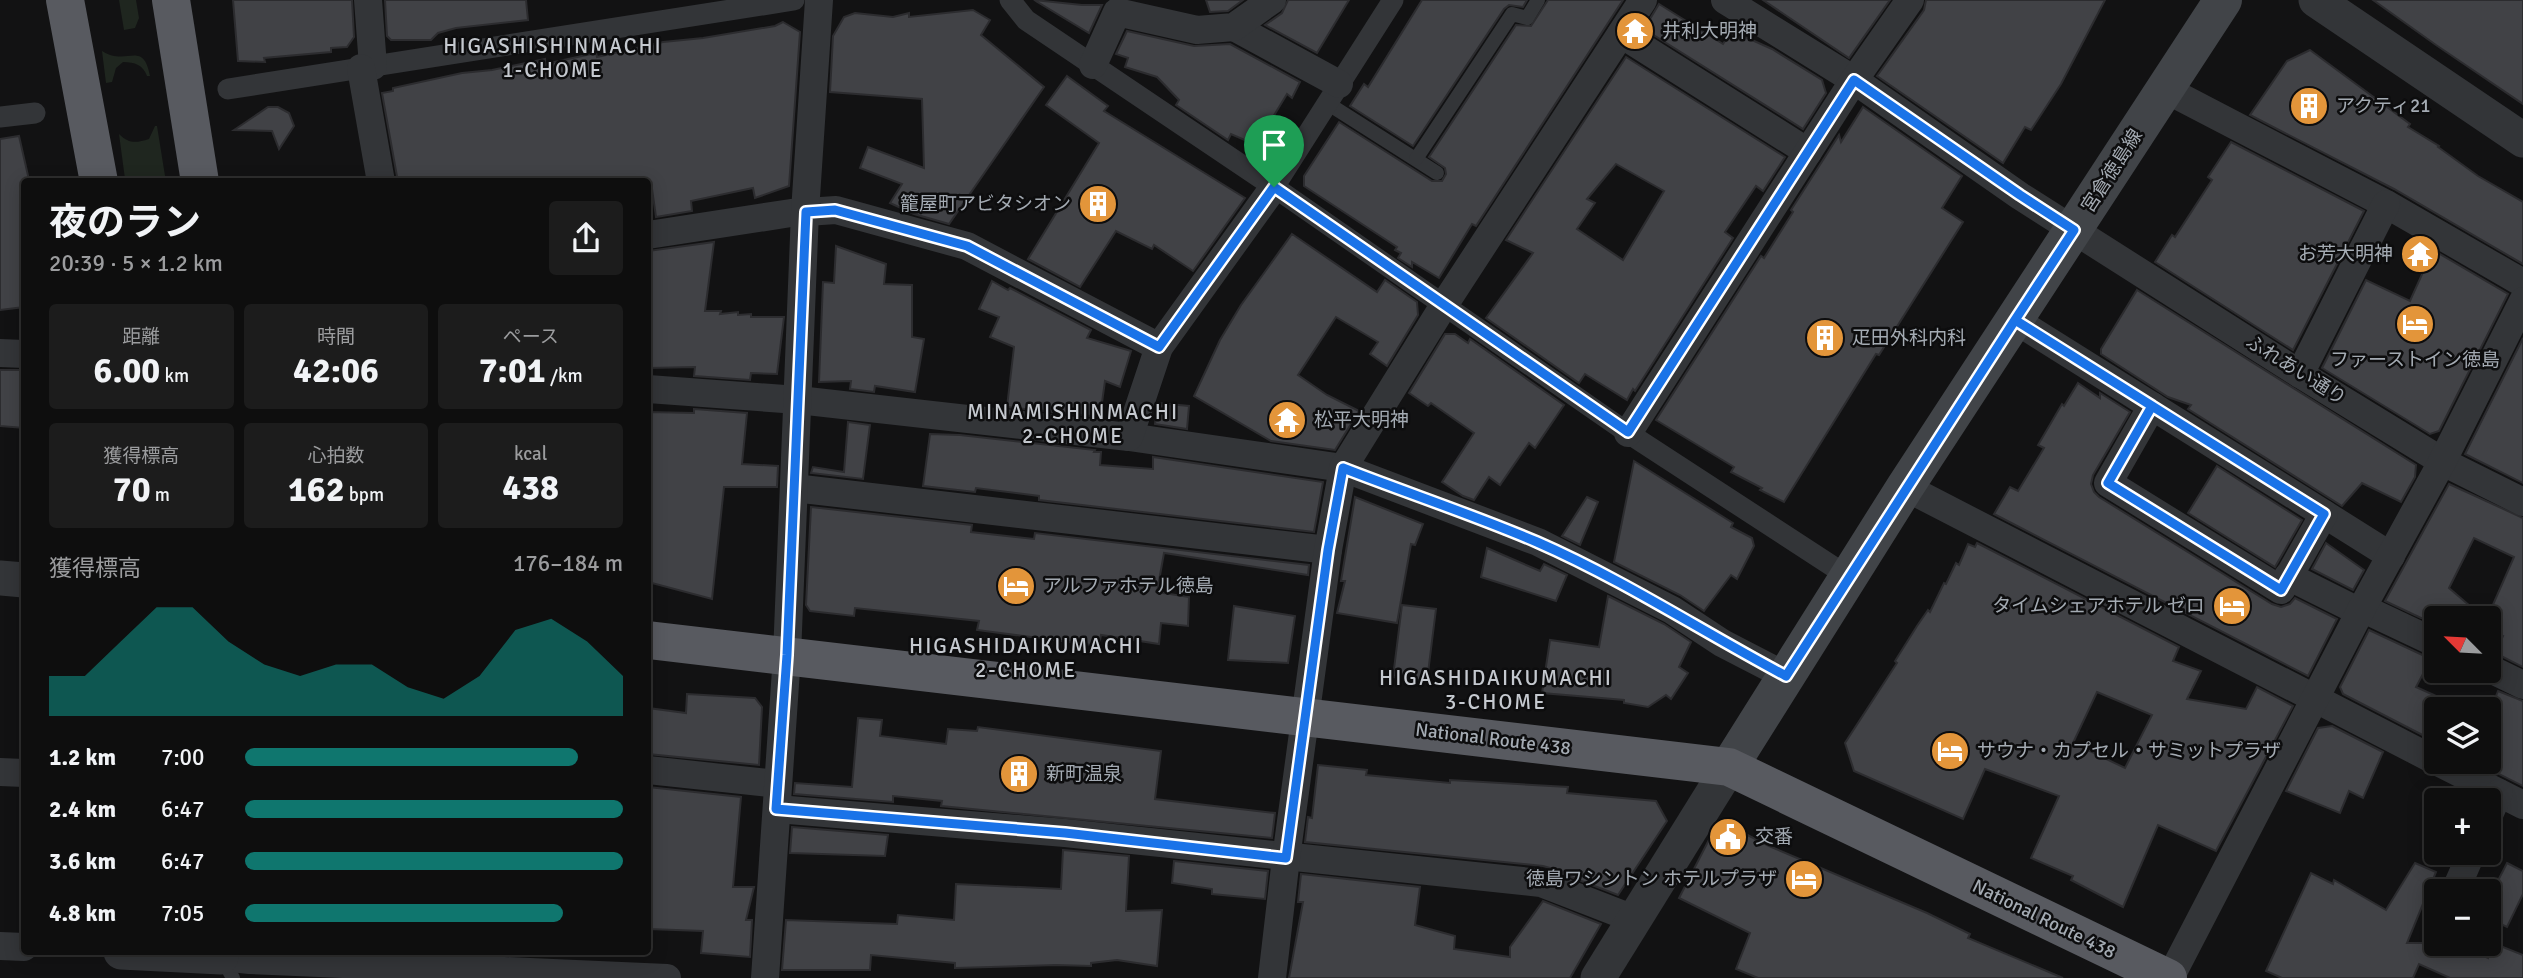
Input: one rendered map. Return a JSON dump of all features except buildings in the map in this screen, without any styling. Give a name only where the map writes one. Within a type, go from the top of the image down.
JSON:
[{"type":"highway","points":[[65,0],[98,178]]},
{"type":"highway","points":[[171,0],[199,178]]},
{"type":"highway","name":"National Route 438","points":[[651,640],[1729,767],[2162,977]]},
{"type":"main road","name":"宮倉徳島線","points":[[1729,767],[1905,487],[2223,0]]},
{"type":"street","points":[[368,0],[367,67],[381,178]]},
{"type":"street","points":[[228,89],[794,0]]},
{"type":"street","points":[[765,978],[787,655],[806,212],[819,0]]},
{"type":"street","points":[[1010,0],[1026,20],[1274,187],[1628,432],[1849,577]]},
{"type":"street","points":[[1093,65],[1117,12],[1197,30],[1234,27],[1272,0]]},
{"type":"street","points":[[1129,437],[1159,347],[1274,187],[1393,0]]},
{"type":"street","points":[[1272,978],[1328,550],[1343,468],[1444,305],[1643,0]]},
{"type":"street","points":[[1628,432],[1854,80],[1910,0]]},
{"type":"street","points":[[2316,0],[2523,140]]},
{"type":"street","name":"ふれあい通り","points":[[1731,2],[1854,80],[2020,195],[2300,374],[2442,462],[2523,502]]},
{"type":"street","points":[[1234,27],[1333,94]]},
{"type":"street","points":[[1621,34],[1808,152]]},
{"type":"street","points":[[2165,89],[2386,204],[2523,283]]},
{"type":"street","points":[[0,117],[35,113]]},
{"type":"street","points":[[2300,374],[2386,204]]},
{"type":"street","points":[[651,235],[835,210],[967,246],[1159,347]]},
{"type":"street","points":[[2162,977],[2442,462],[2523,301]]},
{"type":"street","points":[[2015,320],[2391,556]]},
{"type":"street","points":[[0,353],[21,354]]},
{"type":"street","points":[[651,389],[798,400],[1129,437],[1343,468],[1538,542],[1672,610],[1722,643],[1786,676]]},
{"type":"street","points":[[2152,406],[2108,483],[2281,590],[2324,514]]},
{"type":"street","points":[[1905,487],[2424,755]]},
{"type":"street","points":[[794,488],[1328,550]]},
{"type":"street","points":[[2288,576],[2424,638]]},
{"type":"street","points":[[0,578],[21,580]]},
{"type":"street","points":[[2501,674],[2523,685]]},
{"type":"street","points":[[1598,978],[1729,767]]},
{"type":"street","points":[[651,771],[777,797],[1286,858],[1541,883],[1634,919]]},
{"type":"street","points":[[0,772],[21,773]]},
{"type":"street","points":[[2456,774],[2504,805]]},
{"type":"street","points":[[0,946],[21,947]]},
{"type":"street","points":[[152,955],[225,962],[343,958],[541,976],[667,978]]},
{"type":"lane","points":[[1416,159],[1512,14],[1527,18],[1538,0]]},
{"type":"lane","points":[[1333,94],[1437,173]]},
{"type":"shaded area","points":[[119,0],[136,0],[139,18],[135,28],[124,30]]},
{"type":"shaded area","points":[[102,51],[111,55],[138,56],[147,65],[150,76],[138,65],[123,62],[116,68],[112,82],[106,83]]},
{"type":"shaded area","points":[[157,126],[165,178],[125,178],[119,134],[133,142],[149,139]]},
{"type":"place","name":"井利大明神","points":[[1635,31]]},
{"type":"place","name":"アクティ21","points":[[2309,106]]},
{"type":"place","name":"籠屋町アビタシオン","points":[[1098,204]]},
{"type":"place","name":"お芳大明神","points":[[2420,254]]},
{"type":"place","name":"ファーストイン徳島","points":[[2415,324]]},
{"type":"place","name":"疋田外科内科","points":[[1825,338]]},
{"type":"place","name":"松平大明神","points":[[1287,420]]},
{"type":"place","name":"アルファホテル徳島","points":[[1016,586]]},
{"type":"place","name":"タイムシェアホテル ゼロ","points":[[2232,606]]},
{"type":"place","name":"サウナ・カプセル・サミットプラザ","points":[[1950,751]]},
{"type":"place","name":"新町温泉","points":[[1019,774]]},
{"type":"place","name":"交番","points":[[1728,837]]},
{"type":"place","name":"徳島ワシントン ホテルプラザ","points":[[1804,879]]},
{"type":"district","name":"HIGASHISHINMACHI 1-CHOME","points":[[553,58]]},
{"type":"district","name":"MINAMISHINMACHI 2-CHOME","points":[[1073,424]]},
{"type":"district","name":"HIGASHIDAIKUMACHI 2-CHOME","points":[[1026,658]]},
{"type":"district","name":"HIGASHIDAIKUMACHI 3-CHOME","points":[[1496,690]]},
{"type":"route","points":[[1274,187],[1159,347],[967,246],[835,210],[806,212],[787,655],[776,809],[1065,833],[1286,858],[1328,550],[1343,468],[1538,542],[1672,610],[1722,643],[1786,676],[1905,487],[2015,320],[2324,514],[2281,590],[2108,483],[2152,406],[2015,320],[2074,230],[1854,80],[1628,432],[1274,187]]}]
